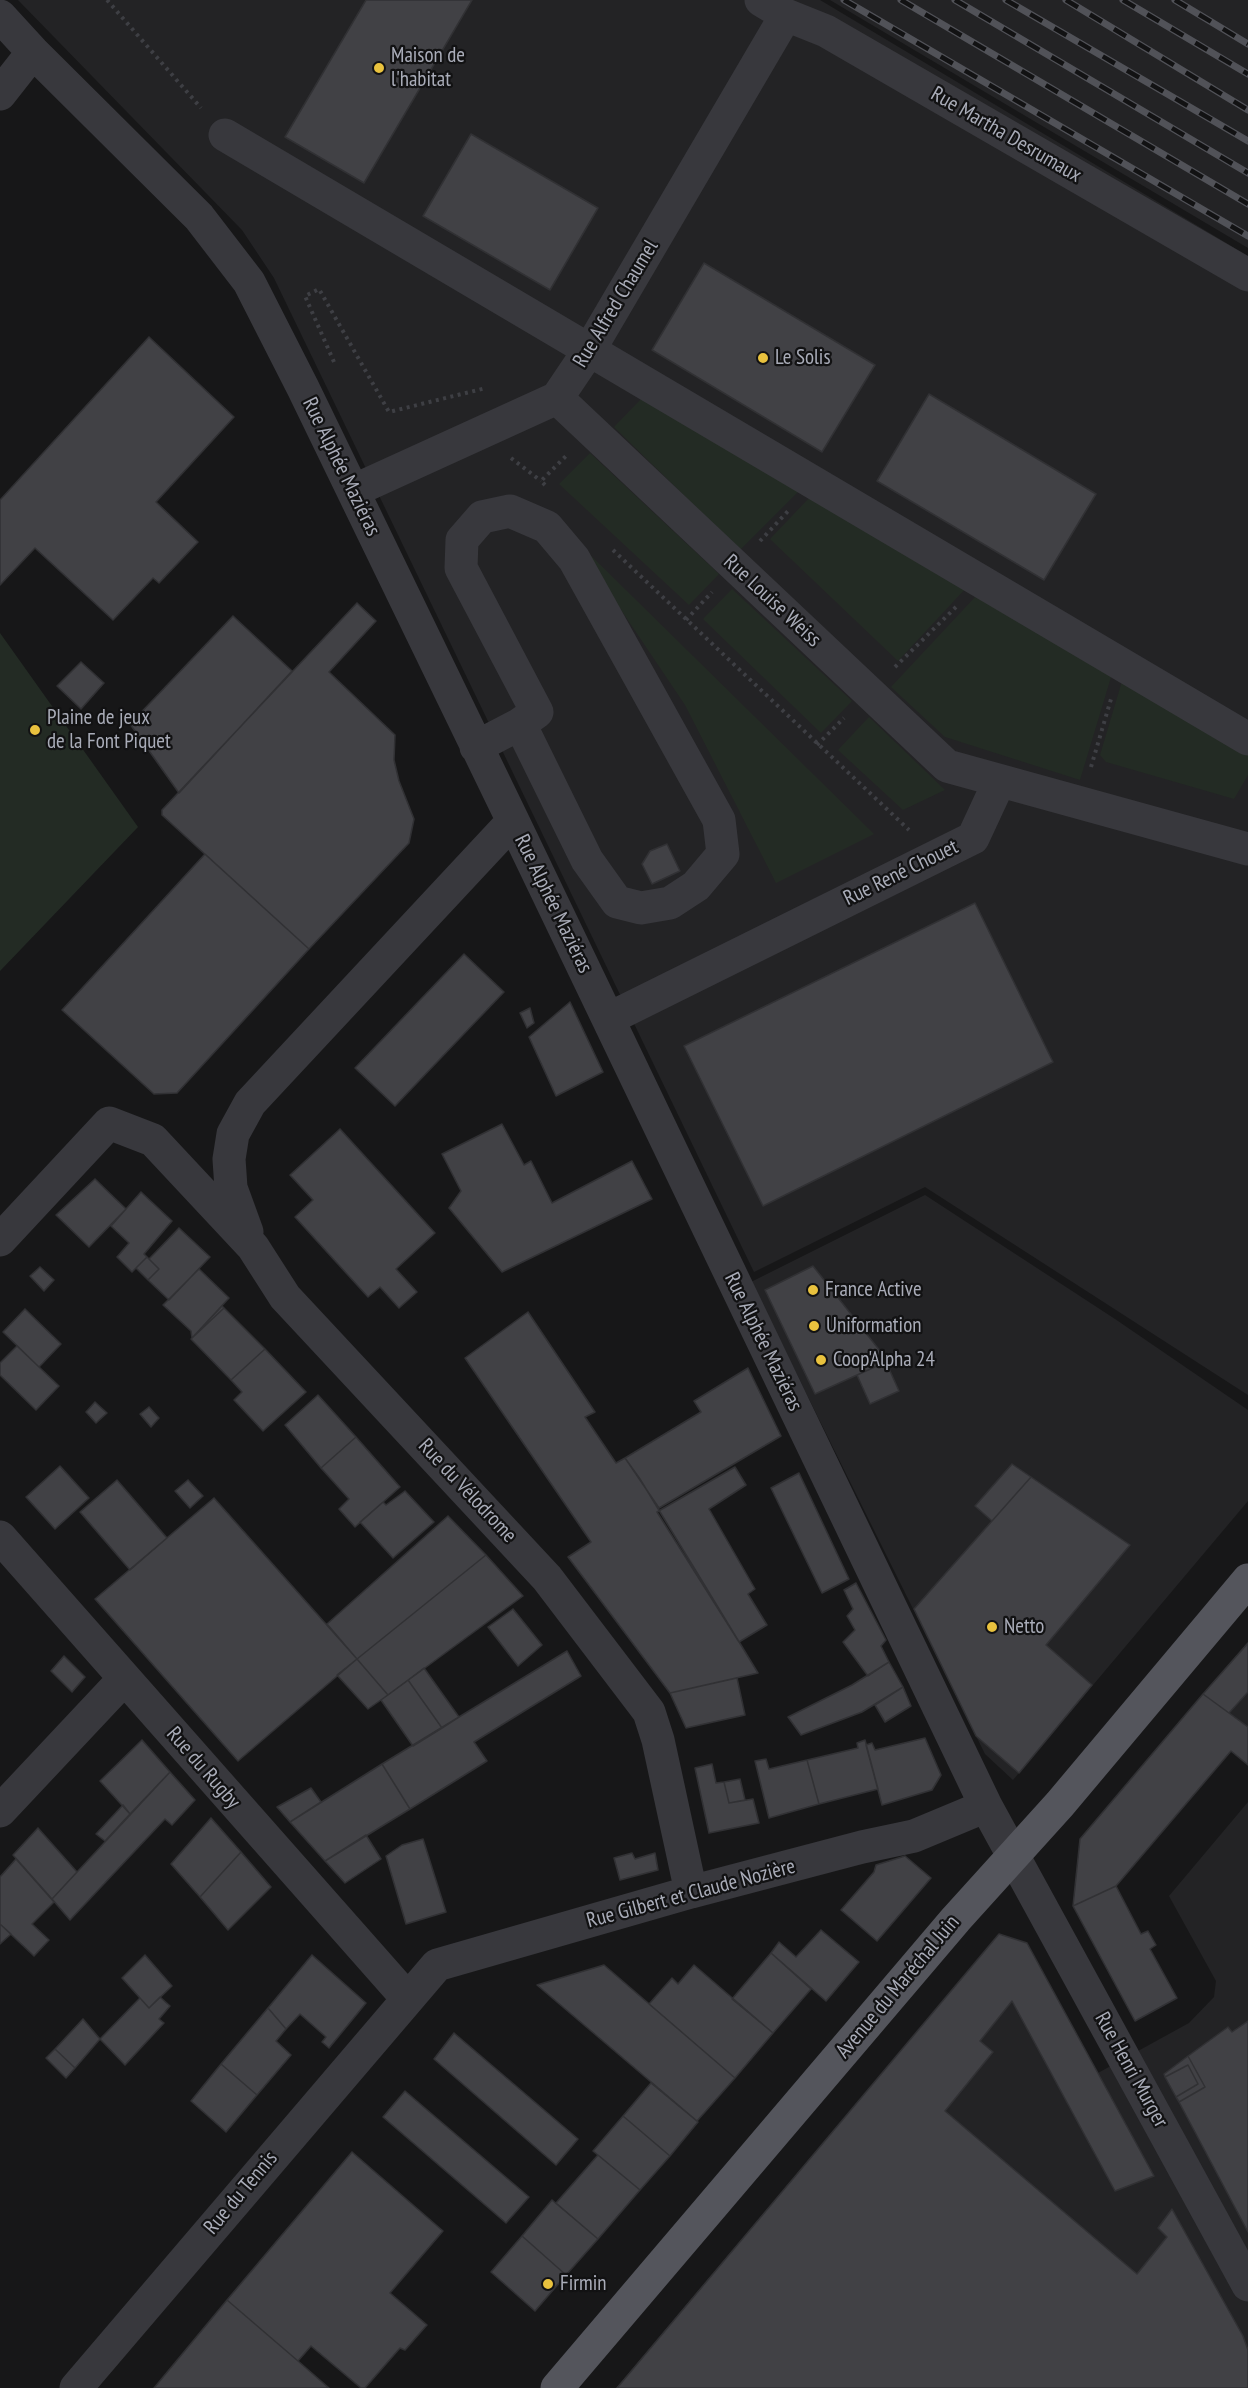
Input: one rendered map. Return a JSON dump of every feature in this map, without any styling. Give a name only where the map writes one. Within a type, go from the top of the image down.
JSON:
[{"type":"main road","name":"Avenue du Maréchal Juin","points":[[557,2388],[956,1919],[1060,1804],[1246,1580]]},
{"type":"street","name":"Rue Martha Desrumaux","points":[[774,8],[826,31],[1248,275]]},
{"type":"street","name":"Rue Alfred Chaumel","points":[[557,398],[590,349],[774,8]]},
{"type":"street","name":"Rue Alphée Maziéras","points":[[0,16],[33,52],[199,217],[249,282],[513,821],[1012,1857]]},
{"type":"street","points":[[0,94],[33,52]]},
{"type":"street","points":[[225,135],[1248,739]]},
{"type":"street","points":[[353,491],[557,398]]},
{"type":"street","name":"Rue Louise Weiss","points":[[557,398],[947,766],[999,782]]},
{"type":"street","points":[[477,747],[537,712],[461,568],[462,540],[482,517],[510,511],[547,527],[574,559],[719,820],[723,854],[696,886],[670,903],[641,908],[617,902],[587,860],[520,724]]},
{"type":"street","points":[[999,782],[1244,841]]},
{"type":"street","name":"Rue René Chouet","points":[[608,1019],[973,838],[999,782]]},
{"type":"street","points":[[253,1247],[231,1188],[230,1159],[233,1134],[250,1103],[513,821]]},
{"type":"street","name":"Rue du Vélodrome","points":[[0,1240],[109,1124],[153,1140],[253,1247],[285,1297],[547,1578],[648,1712],[658,1740],[692,1893]]},
{"type":"street","name":"Rue du Rugby","points":[[0,1538],[407,1998]]},
{"type":"street","points":[[0,1811],[124,1679]]},
{"type":"street","name":"Rue Gilbert et Claude Nozière","points":[[407,1998],[437,1965],[862,1847],[914,1836],[986,1806]]},
{"type":"street","name":"Rue Henri Murger","points":[[1012,1857],[1248,2285]]},
{"type":"street","name":"Rue du Tennis","points":[[76,2388],[407,1998]]},
{"type":"path","points":[[107,0],[225,135]]},
{"type":"path","points":[[338,372],[305,296],[319,289],[389,412],[492,386]]},
{"type":"path","points":[[541,481],[569,453]]},
{"type":"path","points":[[509,457],[550,489]]},
{"type":"path","points":[[756,546],[816,482]]},
{"type":"path","points":[[609,547],[913,833]]},
{"type":"path","points":[[891,671],[983,581]]},
{"type":"path","points":[[686,620],[720,584]]},
{"type":"path","points":[[1091,767],[1122,663]]},
{"type":"path","points":[[817,744],[846,716]]},
{"type":"shaded area","points":[[18,0],[820,0],[1248,256],[1248,1395],[925,1187],[754,1272],[274,278],[242,230]]},
{"type":"shaded area","points":[[830,0],[1248,0],[1248,248]]},
{"type":"shaded area","points":[[642,398],[801,489],[740,550],[614,427]]},
{"type":"shaded area","points":[[590,453],[719,574],[689,605],[559,484]]},
{"type":"shaded area","points":[[811,496],[966,588],[898,661],[770,539]]},
{"type":"shaded area","points":[[572,537],[874,834],[776,883],[685,705]]},
{"type":"shaded area","points":[[732,589],[852,701],[821,733],[703,619]]},
{"type":"shaded area","points":[[977,595],[1112,674],[1080,780],[945,737],[891,687]]},
{"type":"shaded area","name":"Plaine de jeux de la Font Piquet","points":[[0,633],[138,827],[0,971]]},
{"type":"shaded area","points":[[1122,681],[1248,754],[1248,775],[1234,799],[1106,762],[1100,755]]},
{"type":"shaded area","points":[[869,717],[945,790],[903,810],[838,750]]},
{"type":"shaded area","points":[[925,1195],[1115,1319],[1248,1410],[1248,1501],[1013,1780],[985,1754],[751,1282]]},
{"type":"shaded area","points":[[1248,1642],[1248,1727],[1203,1694]]},
{"type":"shaded area","points":[[1248,1802],[1248,2388],[616,2388],[999,1934],[1027,1943],[1098,2073],[1189,2023],[1214,1997],[1216,1981],[1169,1896]]},
{"type":"building","name":"Maison de l'habitat","points":[[366,0],[472,0],[364,183],[285,137]]},
{"type":"building","name":"Maison de l'habitat","points":[[471,134],[598,208],[550,290],[423,216]]},
{"type":"building","name":"Le Solis","points":[[704,263],[875,365],[822,452],[652,350]]},
{"type":"building","points":[[149,337],[234,417],[156,502],[198,542],[159,583],[153,578],[113,620],[35,548],[0,585],[0,500]]},
{"type":"building","points":[[929,394],[1096,494],[1044,580],[877,481]]},
{"type":"building","points":[[357,603],[376,621],[329,672],[395,735],[394,760],[399,781],[414,819],[409,843],[309,949],[162,815],[162,810]]},
{"type":"building","points":[[233,616],[292,671],[179,793],[130,724]]},
{"type":"building","points":[[81,662],[104,683],[81,709],[57,686]]},
{"type":"building","points":[[667,844],[680,871],[652,884],[642,864],[650,851]]},
{"type":"building","points":[[205,854],[309,949],[177,1093],[154,1094],[62,1010]]},
{"type":"building","points":[[975,903],[1053,1062],[763,1206],[684,1046]]},
{"type":"building","points":[[464,954],[504,992],[395,1106],[355,1068]]},
{"type":"building","points":[[570,1002],[603,1072],[556,1096],[529,1037]]},
{"type":"building","points":[[530,1008],[534,1023],[527,1028],[520,1013]]},
{"type":"building","points":[[502,1124],[524,1165],[531,1161],[552,1203],[632,1161],[652,1199],[502,1272],[449,1208],[461,1191],[442,1154]]},
{"type":"building","points":[[340,1129],[435,1233],[396,1269],[417,1292],[399,1308],[380,1287],[368,1297],[295,1217],[313,1200],[290,1175]]},
{"type":"building","points":[[95,1179],[126,1209],[89,1247],[56,1215]]},
{"type":"building","points":[[141,1192],[172,1221],[144,1254],[147,1257],[132,1272],[117,1257],[129,1243],[111,1226]]},
{"type":"building","points":[[179,1228],[210,1257],[169,1300],[148,1280],[159,1269],[149,1259]]},
{"type":"building","points":[[147,1257],[159,1269],[148,1280],[136,1268]]},
{"type":"building","points":[[813,1266],[888,1361],[815,1394],[765,1290]]},
{"type":"building","points":[[40,1267],[54,1280],[44,1291],[30,1276]]},
{"type":"building","points":[[199,1269],[229,1298],[192,1338],[191,1331],[163,1305]]},
{"type":"building","points":[[222,1306],[224,1308],[192,1338]]},
{"type":"building","points":[[224,1308],[265,1349],[231,1380],[191,1339]]},
{"type":"building","points":[[25,1309],[61,1344],[39,1367],[3,1332]]},
{"type":"building","points":[[528,1312],[595,1412],[585,1417],[616,1463],[625,1458],[640,1479],[758,1673],[670,1693],[568,1557],[591,1542],[465,1358]]},
{"type":"building","points":[[17,1346],[59,1386],[36,1410],[0,1375],[0,1363]]},
{"type":"building","points":[[265,1349],[306,1392],[263,1431],[234,1400],[242,1392],[231,1380]]},
{"type":"building","points":[[886,1362],[899,1391],[870,1404],[857,1375]]},
{"type":"building","points":[[748,1368],[781,1436],[659,1508],[625,1458],[701,1412],[694,1401]]},
{"type":"building","points":[[318,1395],[356,1437],[321,1468],[285,1425]]},
{"type":"building","points":[[95,1402],[107,1413],[96,1423],[86,1412]]},
{"type":"building","points":[[149,1407],[159,1418],[151,1427],[140,1414]]},
{"type":"building","points":[[356,1437],[400,1487],[355,1527],[339,1509],[349,1499],[321,1468]]},
{"type":"building","points":[[1012,1464],[1031,1477],[992,1521],[975,1506]]},
{"type":"building","points":[[60,1466],[89,1498],[55,1529],[26,1497]]},
{"type":"building","points":[[735,1467],[746,1485],[709,1509],[755,1589],[748,1594],[767,1625],[739,1642],[657,1512]]},
{"type":"building","points":[[799,1473],[849,1579],[822,1593],[771,1488]]},
{"type":"building","name":"Netto","points":[[1031,1477],[1130,1545],[1046,1645],[1092,1685],[1019,1773],[976,1736],[914,1609]]},
{"type":"building","points":[[117,1480],[167,1538],[130,1570],[80,1512]]},
{"type":"building","points":[[188,1480],[203,1496],[190,1508],[175,1491]]},
{"type":"building","points":[[405,1491],[434,1522],[393,1558],[360,1522],[383,1502],[386,1505]]},
{"type":"building","points":[[214,1498],[357,1659],[238,1761],[95,1599]]},
{"type":"building","points":[[448,1516],[486,1555],[357,1659],[327,1624]]},
{"type":"building","points":[[486,1555],[523,1596],[388,1695],[357,1659]]},
{"type":"building","points":[[856,1583],[886,1640],[881,1646],[889,1662],[868,1676],[843,1642],[855,1630],[847,1616],[853,1609],[844,1590]]},
{"type":"building","points":[[513,1609],[542,1645],[518,1666],[488,1627]]},
{"type":"building","points":[[1248,1643],[1248,1692],[1229,1713],[1203,1694]]},
{"type":"building","points":[[567,1651],[581,1676],[474,1742],[487,1761],[410,1809],[382,1764]]},
{"type":"building","points":[[64,1656],[85,1677],[72,1692],[51,1671]]},
{"type":"building","points":[[357,1659],[388,1695],[368,1709],[337,1675]]},
{"type":"building","points":[[889,1662],[903,1687],[862,1712],[801,1735],[788,1717],[852,1685]]},
{"type":"building","points":[[424,1668],[459,1717],[442,1728],[408,1680]]},
{"type":"building","points":[[737,1678],[745,1715],[686,1728],[670,1693]]},
{"type":"building","points":[[408,1680],[442,1728],[413,1746],[381,1700]]},
{"type":"building","points":[[903,1687],[911,1706],[885,1722],[875,1705]]},
{"type":"building","points":[[1203,1694],[1248,1727],[1248,1765],[1231,1751],[1116,1886],[1073,1906],[1080,1839]]},
{"type":"building","points":[[925,1738],[941,1775],[932,1790],[882,1805],[866,1745],[872,1743],[875,1750]]},
{"type":"building","points":[[142,1740],[170,1772],[130,1814],[100,1781]]},
{"type":"building","points":[[865,1740],[878,1789],[819,1804],[807,1760],[858,1748],[857,1743]]},
{"type":"building","points":[[766,1759],[769,1769],[807,1760],[819,1804],[769,1818],[755,1761]]},
{"type":"building","points":[[382,1764],[410,1809],[325,1861],[290,1822]]},
{"type":"building","points":[[712,1764],[716,1783],[724,1782],[729,1803],[753,1799],[759,1823],[709,1833],[695,1768]]},
{"type":"building","points":[[170,1772],[195,1800],[172,1825],[165,1819],[70,1920],[52,1899]]},
{"type":"building","points":[[740,1779],[745,1800],[729,1803],[724,1782]]},
{"type":"building","points":[[311,1788],[321,1802],[290,1822],[277,1807]]},
{"type":"building","points":[[123,1805],[130,1814],[105,1841],[96,1834]]},
{"type":"building","points":[[211,1818],[241,1852],[200,1897],[171,1864]]},
{"type":"building","points":[[38,1828],[77,1872],[52,1899],[13,1855]]},
{"type":"building","points":[[366,1835],[381,1859],[345,1883],[325,1861]]},
{"type":"building","points":[[423,1839],[446,1912],[406,1924],[386,1856],[402,1845]]},
{"type":"building","points":[[241,1852],[271,1887],[228,1930],[200,1897]]},
{"type":"building","points":[[632,1853],[635,1859],[655,1853],[658,1870],[620,1880],[614,1858]]},
{"type":"building","points":[[905,1856],[931,1878],[877,1941],[841,1910],[874,1872],[876,1865]]},
{"type":"building","points":[[16,1859],[54,1902],[32,1924],[49,1940],[34,1956],[0,1924],[0,1877]]},
{"type":"building","points":[[1116,1886],[1141,1934],[1148,1931],[1156,1945],[1150,1949],[1177,1998],[1135,2021],[1073,1906]]},
{"type":"building","points":[[0,1924],[11,1934],[0,1944]]},
{"type":"building","points":[[821,1930],[859,1962],[826,2001],[771,1953],[779,1942],[796,1957]]},
{"type":"building","points":[[999,1934],[1027,1943],[1154,2176],[1115,2191],[1012,2001],[980,2041],[993,2052],[945,2111],[1137,2274],[1167,2237],[1158,2228],[1172,2209],[1243,2336],[1248,2350],[1248,2388],[617,2388]]},
{"type":"building","points":[[771,1953],[811,1989],[773,2033],[732,1999]]},
{"type":"building","points":[[145,1955],[172,1986],[149,2008],[122,1978]]},
{"type":"building","points":[[312,1955],[366,2003],[329,2048],[322,2042],[326,2037],[300,2014],[286,2029],[268,2008]]},
{"type":"building","points":[[604,1965],[735,2078],[697,2121],[537,1985]]},
{"type":"building","points":[[694,1965],[773,2033],[735,2078],[649,2004],[672,1978],[678,1984]]},
{"type":"building","points":[[160,1997],[170,2006],[159,2019],[164,2023],[125,2065],[100,2039],[140,1998],[149,2008]]},
{"type":"building","points":[[268,2008],[286,2029],[276,2041],[291,2055],[257,2095],[221,2064]]},
{"type":"building","points":[[83,2019],[100,2039],[75,2068],[55,2049]]},
{"type":"building","points":[[1248,2021],[1248,2232],[1179,2102],[1205,2087],[1188,2056],[1228,2027],[1232,2032]]},
{"type":"building","points":[[454,2033],[578,2139],[556,2165],[434,2059]]},
{"type":"building","points":[[55,2049],[75,2068],[66,2078],[46,2058]]},
{"type":"building","points":[[1188,2056],[1205,2087],[1179,2102],[1176,2097],[1198,2084],[1188,2065],[1165,2077],[1164,2074]]},
{"type":"building","points":[[221,2064],[257,2095],[226,2132],[191,2101]]},
{"type":"building","points":[[1188,2065],[1198,2084],[1176,2097],[1165,2077]]},
{"type":"building","points":[[651,2083],[698,2122],[670,2156],[623,2116]]},
{"type":"building","points":[[405,2091],[529,2197],[506,2223],[383,2117]]},
{"type":"building","points":[[623,2116],[670,2156],[640,2190],[593,2151]]},
{"type":"building","points":[[352,2152],[443,2231],[390,2293],[427,2325],[405,2350],[400,2348],[365,2388],[361,2388],[311,2346],[298,2361],[227,2300]]},
{"type":"building","points":[[598,2155],[640,2190],[598,2239],[556,2203]]},
{"type":"building","points":[[552,2200],[598,2239],[566,2275],[522,2236]]},
{"type":"building","points":[[522,2236],[566,2275],[535,2311],[491,2272]]},
{"type":"building","points":[[227,2300],[298,2361],[329,2388],[154,2388]]},
{"type":"railway","points":[[844,0],[1248,236]]},
{"type":"railway","points":[[901,0],[1248,204]]},
{"type":"railway","points":[[955,0],[1248,173]]},
{"type":"railway","points":[[1006,0],[1248,141]]},
{"type":"railway","points":[[1066,0],[1248,110]]},
{"type":"railway","points":[[1123,0],[1248,74]]},
{"type":"railway","points":[[1175,0],[1248,44]]},
{"type":"place","name":"Maison de l'habitat","points":[[379,68]]},
{"type":"place","name":"Le Solis","points":[[763,358]]},
{"type":"place","name":"Plaine de jeux de la Font Piquet","points":[[35,730]]},
{"type":"place","name":"France Active","points":[[813,1290]]},
{"type":"place","name":"Uniformation","points":[[814,1326]]},
{"type":"place","name":"Coop'Alpha 24","points":[[821,1360]]},
{"type":"place","name":"Netto","points":[[992,1627]]},
{"type":"place","name":"Firmin","points":[[548,2284]]}]
